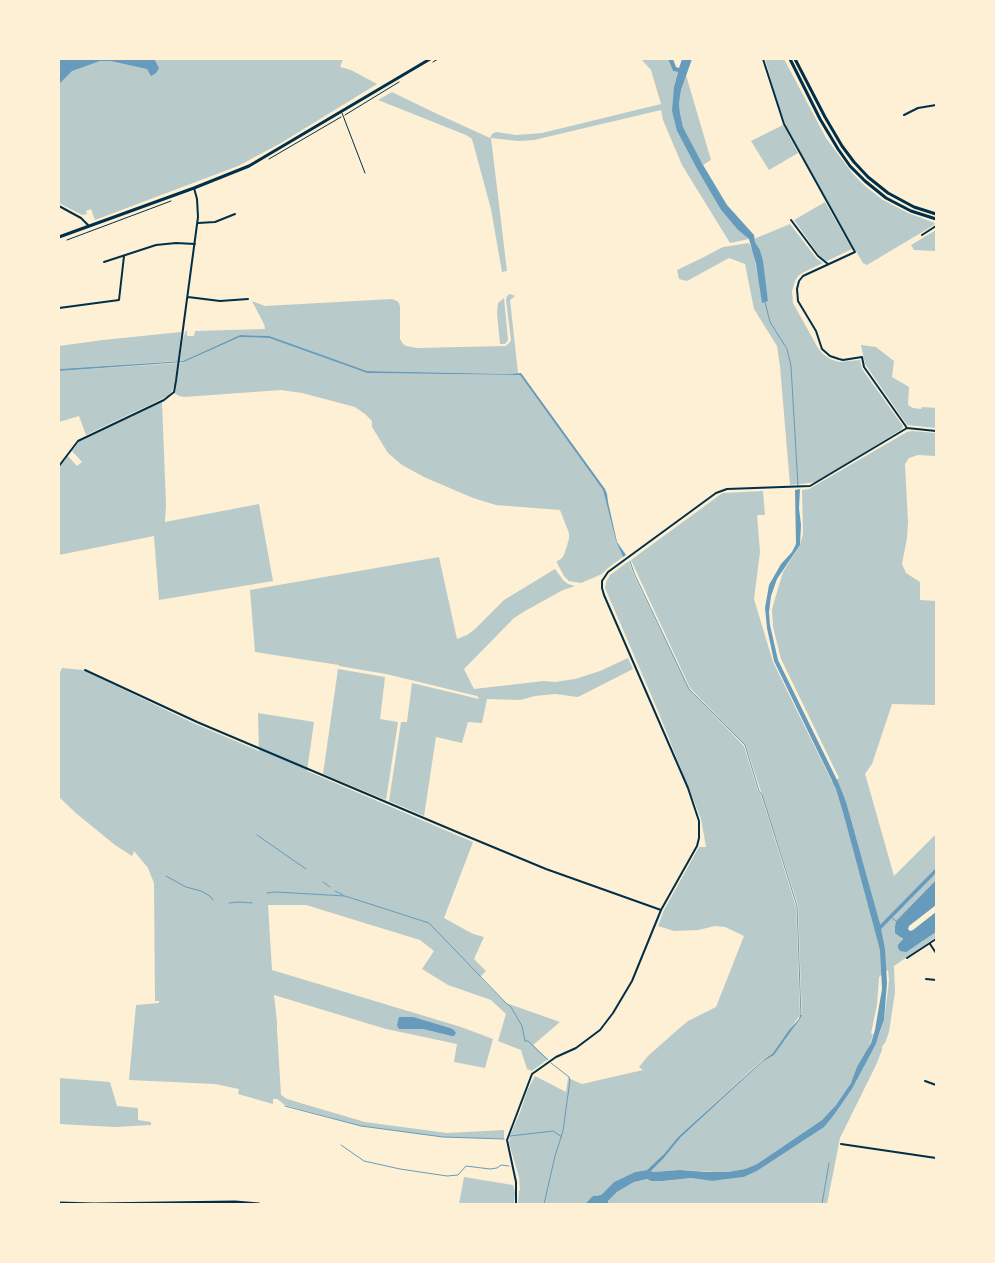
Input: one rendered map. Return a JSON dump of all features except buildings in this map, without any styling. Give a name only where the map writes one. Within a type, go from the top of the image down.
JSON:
[{"type":"main road","points":[[59,237],[249,166],[430,59]]},
{"type":"main road","points":[[790,59],[820,119],[850,166],[886,198],[911,211],[936,219]]},
{"type":"main road","points":[[796,59],[825,117],[854,162],[868,177],[888,193],[914,207],[936,214]]},
{"type":"main road","points":[[59,1204],[234,1202],[259,1204]]},
{"type":"street","points":[[764,59],[784,124],[855,252],[800,279],[797,289],[798,301],[816,331],[822,349],[830,356],[843,360],[862,358],[864,367],[907,428]]},
{"type":"street","points":[[904,115],[918,108],[936,105]]},
{"type":"street","points":[[59,466],[78,442],[164,400],[174,392],[198,223],[198,209],[194,188]]},
{"type":"street","points":[[59,206],[81,218],[89,226]]},
{"type":"street","points":[[198,223],[215,222],[235,214]]},
{"type":"street","points":[[791,220],[818,256],[828,264]]},
{"type":"street","points":[[922,235],[936,226]]},
{"type":"street","points":[[104,262],[162,244],[195,244]]},
{"type":"street","points":[[59,308],[119,300],[124,256]]},
{"type":"street","points":[[188,297],[220,301],[248,299]]},
{"type":"street","points":[[516,1204],[516,1182],[507,1140],[532,1074],[556,1057],[576,1048],[600,1030],[613,1013],[632,981],[662,910],[697,846],[699,838],[699,821],[684,780],[604,595],[602,581],[608,572],[716,493],[727,489],[807,487],[907,428],[936,431]]},
{"type":"street","points":[[85,670],[197,722],[464,835],[546,869],[662,910]]},
{"type":"street","points":[[907,958],[936,939]]},
{"type":"street","points":[[930,944],[936,953]]},
{"type":"street","points":[[926,979],[936,980]]},
{"type":"street","points":[[924,1081],[936,1085]]},
{"type":"street","points":[[841,1144],[936,1158]]},
{"type":"lane","points":[[341,112],[365,172]]},
{"type":"path","points":[[67,240],[177,199]]},
{"type":"shaded area","points":[[59,59],[343,59],[340,67],[351,70],[377,84],[281,143],[238,166],[95,220],[91,209],[86,211],[87,214],[82,215],[59,203]]},
{"type":"shaded area","points":[[641,59],[668,59],[673,71],[678,72],[674,87],[677,131],[721,210],[738,230],[749,239],[730,243],[682,165],[663,120],[661,110],[534,140],[518,141],[491,138],[507,271],[502,272],[491,209],[472,139],[378,100],[392,92],[490,138],[496,132],[516,135],[542,133],[661,104],[651,70]]},
{"type":"shaded area","points":[[765,59],[784,59],[826,138],[853,174],[866,187],[883,200],[908,213],[935,223],[934,225],[867,265],[863,263],[786,126]]},
{"type":"shaded area","points":[[686,75],[711,160],[703,165],[683,127],[680,113],[681,90]]},
{"type":"shaded area","points":[[783,125],[798,153],[769,170],[751,141]]},
{"type":"shaded area","points":[[825,202],[852,249],[827,261],[821,258],[794,220]]},
{"type":"shaded area","points":[[790,224],[817,259],[823,263],[798,276],[792,291],[793,303],[818,348],[830,359],[839,362],[860,360],[862,369],[903,426],[902,429],[818,481],[790,485],[777,346],[754,309],[745,264],[729,258],[687,281],[679,279],[677,270],[723,247],[749,243],[758,276],[768,301],[760,250],[754,239]]},
{"type":"shaded area","points":[[936,230],[936,251],[914,250],[911,245]]},
{"type":"shaded area","points":[[510,294],[515,296],[510,300],[518,373],[367,371],[266,336],[240,335],[180,361],[183,338],[186,331],[187,336],[194,336],[195,331],[265,329],[252,301],[265,306],[392,299],[399,303],[400,339],[406,346],[417,348],[506,346],[511,340],[506,300]]},
{"type":"shaded area","points":[[504,298],[508,340],[505,344],[500,344],[497,313],[498,303]]},
{"type":"shaded area","points":[[181,332],[178,361],[59,369],[59,346]]},
{"type":"shaded area","points":[[240,337],[269,338],[367,373],[520,375],[603,490],[616,541],[623,557],[602,574],[581,583],[569,581],[557,563],[564,555],[569,539],[569,533],[560,510],[496,505],[473,498],[424,477],[402,465],[388,453],[372,427],[372,421],[355,407],[302,393],[281,390],[184,397],[174,393],[180,363]]},
{"type":"shaded area","points":[[861,345],[876,347],[894,361],[892,377],[909,387],[908,405],[921,409],[922,407],[936,408],[936,428],[907,425],[865,364]]},
{"type":"shaded area","points":[[178,363],[172,391],[168,396],[160,400],[86,435],[79,416],[59,422],[59,371]]},
{"type":"shaded area","points":[[162,402],[165,522],[259,504],[273,581],[159,600],[154,536],[59,555],[59,467],[68,456],[77,466],[82,462],[72,451],[79,442]]},
{"type":"shaded area","points":[[907,432],[936,433],[936,456],[918,455],[909,458],[905,464],[908,522],[902,564],[906,573],[920,582],[920,600],[936,601],[936,705],[892,704],[872,764],[865,774],[894,876],[936,834],[936,880],[896,921],[895,926],[908,951],[936,932],[936,937],[894,966],[895,992],[889,1032],[876,1065],[840,1138],[827,1204],[608,1204],[608,1201],[617,1192],[634,1182],[647,1179],[663,1181],[691,1178],[712,1181],[744,1177],[757,1171],[823,1127],[852,1089],[876,1044],[884,1020],[889,980],[888,970],[879,977],[877,1005],[871,1033],[873,1035],[868,1049],[851,1083],[836,1105],[822,1120],[757,1164],[745,1169],[728,1172],[651,1171],[681,1137],[762,1062],[774,1055],[802,1015],[798,905],[746,746],[690,688],[631,560],[721,494],[763,491],[765,515],[757,515],[760,552],[754,599],[773,662],[832,782],[839,778],[781,659],[773,627],[772,610],[783,572],[800,545],[803,534],[802,490],[809,489]]},
{"type":"shaded area","points":[[439,557],[457,639],[474,630],[504,600],[555,569],[563,580],[575,586],[563,590],[514,618],[464,669],[474,689],[575,679],[600,671],[628,658],[633,669],[578,697],[555,694],[520,700],[487,699],[482,723],[468,722],[462,743],[436,737],[424,816],[389,801],[401,722],[407,722],[412,683],[479,699],[477,696],[386,674],[255,652],[250,590]]},
{"type":"shaded area","points":[[629,561],[689,689],[744,746],[796,907],[800,1015],[773,1053],[761,1061],[678,1137],[647,1170],[635,1172],[614,1182],[601,1195],[596,1195],[585,1204],[518,1204],[519,1177],[509,1143],[527,1091],[535,1076],[566,1092],[568,1078],[582,1084],[643,1070],[639,1067],[648,1056],[675,1032],[688,1021],[716,1007],[744,936],[725,927],[715,926],[698,930],[674,931],[658,926],[664,910],[699,847],[706,847],[701,819],[658,711],[605,588],[610,575]]},
{"type":"shaded area","points":[[62,668],[83,670],[193,723],[259,751],[258,713],[314,722],[307,771],[473,842],[444,918],[473,934],[484,937],[474,959],[486,971],[480,977],[506,1003],[560,1022],[533,1045],[548,1059],[532,1071],[527,1069],[521,1050],[498,1041],[506,1014],[491,1000],[448,985],[422,969],[434,951],[420,940],[306,905],[268,905],[272,970],[461,1027],[493,1039],[485,1068],[454,1062],[457,1044],[386,1029],[274,995],[281,1095],[287,1099],[365,1122],[447,1133],[504,1130],[504,1139],[443,1137],[361,1126],[285,1105],[277,1099],[273,1099],[273,1104],[238,1094],[239,1089],[215,1084],[129,1080],[136,1005],[159,1003],[159,1001],[155,1001],[154,883],[148,868],[134,851],[132,856],[115,845],[59,797],[59,675]]},
{"type":"shaded area","points":[[338,669],[385,677],[380,719],[398,722],[386,800],[323,774]]},
{"type":"shaded area","points":[[59,1078],[110,1082],[117,1106],[138,1108],[138,1120],[151,1122],[151,1125],[115,1127],[59,1124]]},
{"type":"shaded area","points":[[464,1177],[513,1185],[515,1192],[514,1204],[459,1204]]},
{"type":"water","points":[[59,59],[154,59],[159,68],[151,76],[147,69],[111,61],[100,61],[72,71],[59,84]]},
{"type":"water","points":[[668,59],[673,59],[676,67],[679,68],[682,59],[692,59],[681,90],[679,104],[683,127],[727,205],[754,235],[763,261],[768,301],[762,303],[756,264],[749,239],[738,230],[721,210],[677,131],[672,111],[674,87],[678,72],[673,71]]},
{"type":"water","points":[[240,335],[269,336],[367,371],[521,373],[605,489],[617,542],[626,555],[623,557],[616,541],[603,490],[520,375],[367,373],[269,338],[240,337],[184,362],[59,371],[59,369],[183,361]]},
{"type":"water","points":[[800,489],[800,545],[777,579],[771,596],[770,625],[778,660],[846,802],[880,924],[936,868],[936,873],[881,929],[885,949],[887,983],[884,1020],[876,1044],[852,1089],[824,1127],[757,1171],[744,1177],[712,1181],[691,1178],[663,1181],[647,1179],[634,1182],[617,1192],[608,1201],[608,1204],[585,1204],[593,1196],[601,1195],[614,1182],[635,1172],[647,1170],[678,1137],[762,1061],[773,1053],[799,1019],[800,1015],[802,1015],[774,1055],[762,1062],[681,1137],[651,1171],[728,1172],[745,1169],[757,1164],[822,1120],[836,1105],[851,1083],[857,1067],[871,1043],[875,1030],[882,989],[880,950],[843,812],[836,789],[774,661],[767,628],[765,608],[769,585],[781,564],[792,552],[796,544],[795,490]]},
{"type":"water","points":[[936,880],[936,905],[909,926],[908,929],[910,931],[913,930],[936,912],[936,932],[908,951],[900,951],[898,945],[903,939],[895,933],[896,921]]},
{"type":"water","points":[[399,1017],[413,1017],[450,1028],[456,1033],[452,1036],[423,1029],[399,1029],[397,1025]]},
{"type":"waterway","points":[[765,302],[770,322],[787,349],[791,366],[798,486]]},
{"type":"waterway","points":[[630,561],[689,689],[745,745],[797,906],[801,1016]]},
{"type":"waterway","points":[[257,835],[306,869]]},
{"type":"waterway","points":[[166,876],[186,887],[201,891],[213,900]]},
{"type":"waterway","points":[[323,882],[330,887]]},
{"type":"waterway","points":[[335,891],[343,895]]},
{"type":"waterway","points":[[267,893],[345,896],[429,923],[511,1007],[522,1026],[525,1041],[528,1041],[548,1060]]},
{"type":"waterway","points":[[229,903],[252,903]]},
{"type":"waterway","points":[[891,917],[896,921]]},
{"type":"waterway","points":[[544,1204],[563,1131],[570,1080],[569,1077],[551,1063]]},
{"type":"waterway","points":[[285,1106],[361,1126],[443,1137],[504,1139]]},
{"type":"waterway","points":[[510,1136],[553,1131],[562,1137]]},
{"type":"waterway","points":[[341,1145],[364,1161],[447,1176],[458,1175],[466,1166],[490,1169],[501,1165],[509,1166]]},
{"type":"waterway","points":[[822,1204],[829,1163]]}]
